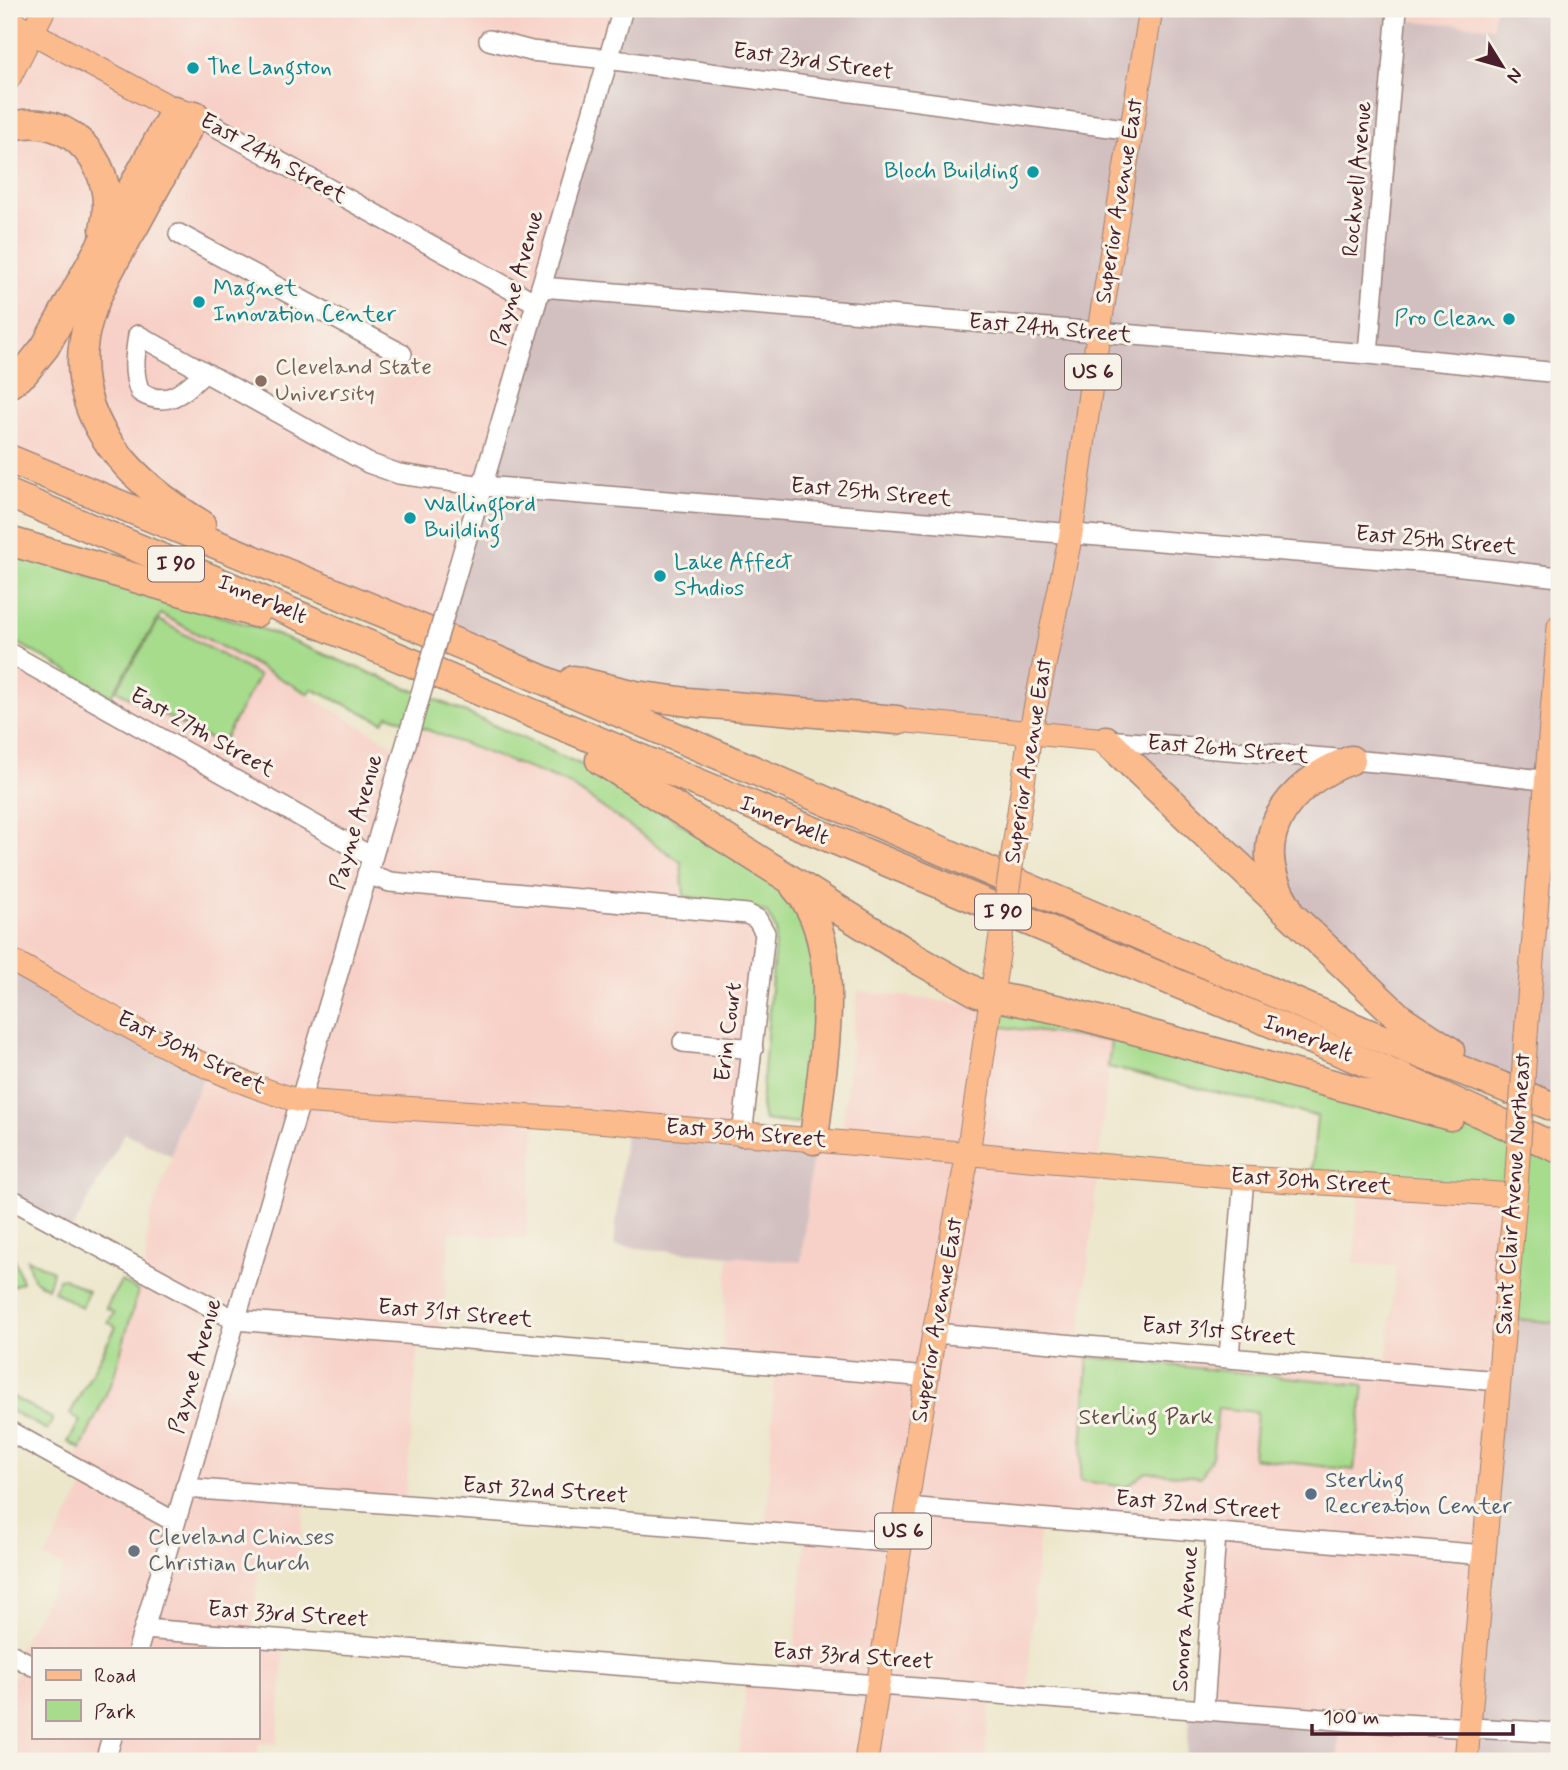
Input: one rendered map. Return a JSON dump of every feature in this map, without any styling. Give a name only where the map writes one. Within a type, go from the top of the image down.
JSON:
[{"type":"highway","points":[[9,384],[24,373],[45,348],[98,253],[185,112]]},
{"type":"highway","points":[[185,112],[98,293],[83,351],[87,396],[103,435],[141,481],[178,510],[270,565]]},
{"type":"highway","points":[[9,127],[26,123],[46,125],[72,137],[88,149],[104,176],[109,202],[98,253]]},
{"type":"highway","name":"Innerbelt","points":[[9,459],[464,646],[1364,1032],[1550,1105]]},
{"type":"highway","name":"Innerbelt","points":[[9,494],[1398,1076],[1559,1149]]},
{"type":"highway","points":[[9,541],[252,612],[343,633]]},
{"type":"highway","points":[[464,646],[587,684],[636,695],[763,711],[897,720]]},
{"type":"highway","points":[[446,678],[636,779],[952,979],[992,998],[1061,1010],[1404,1102],[1559,1149]]},
{"type":"highway","points":[[1106,740],[1414,1029],[1550,1105]]},
{"type":"highway","points":[[1296,920],[1274,879],[1270,861],[1275,826],[1291,797],[1305,783],[1326,769],[1351,760]]},
{"type":"highway","points":[[781,873],[813,912],[825,948],[825,1023],[814,1140]]},
{"type":"main road","points":[[9,13],[12,9]]},
{"type":"main road","points":[[9,78],[44,9]]},
{"type":"main road","name":"Superior Avenue East","points":[[866,1761],[934,1333],[968,1153],[1030,734],[1070,534],[1098,334],[1151,9]]},
{"type":"main road","name":"East 24th Street","points":[[9,20],[185,112]]},
{"type":"main road","name":"Saint Clair Avenue Northeast","points":[[1466,1761],[1516,1191],[1526,1035],[1553,781],[1559,626]]},
{"type":"main road","name":"East 26th Street","points":[[897,720],[1106,740]]},
{"type":"main road","name":"East 30th Street","points":[[9,959],[209,1067],[256,1089],[300,1101],[571,1119],[1244,1178],[1516,1191]]},
{"type":"street","name":"Payne Avenue","points":[[138,1648],[622,9]]},
{"type":"street","name":"Rockwell Avenue","points":[[1368,354],[1397,9]]},
{"type":"street","name":"East 23rd Street","points":[[489,40],[573,58],[607,59],[1132,130]]},
{"type":"street","name":"East 24th Street","points":[[185,112],[539,295],[1368,354],[1559,373]]},
{"type":"street","points":[[179,234],[402,354]]},
{"type":"street","name":"East 25th Street","points":[[204,373],[368,463],[399,474],[482,486],[1559,577]]},
{"type":"street","name":"East 27th Street","points":[[9,653],[370,865],[390,882],[747,914],[757,919],[765,933]]},
{"type":"street","name":"East 26th Street","points":[[1106,740],[1351,760],[1553,781]]},
{"type":"street","name":"Erin Court","points":[[742,1136],[765,933]]},
{"type":"street","points":[[683,1042],[753,1049]]},
{"type":"street","points":[[1229,1356],[1244,1178]]},
{"type":"street","name":"East 31st Street","points":[[9,1198],[235,1320],[928,1377]]},
{"type":"street","name":"East 31st Street","points":[[934,1333],[1499,1381]]},
{"type":"street","points":[[9,1431],[175,1522]]},
{"type":"street","name":"East 32nd Street","points":[[185,1488],[901,1543]]},
{"type":"street","name":"East 32nd Street","points":[[906,1507],[1485,1555]]},
{"type":"street","name":"Sonora Avenue","points":[[1204,1709],[1216,1533]]},
{"type":"street","name":"East 33rd Street","points":[[144,1629],[1469,1730],[1559,1733]]},
{"type":"street","points":[[9,1653],[32,1665]]},
{"type":"street","points":[[104,1761],[112,1738]]},
{"type":"shaded area","name":"Cleveland State University","points":[[9,9],[623,9],[438,635],[9,459]]},
{"type":"shaded area","points":[[623,9],[1397,9],[1397,20],[1493,27],[1495,9],[1559,9],[1559,1109],[1456,1055],[1106,740],[587,684],[438,635]]},
{"type":"shaded area","points":[[1397,9],[1495,9],[1494,27],[1397,20]]},
{"type":"shaded area","points":[[166,615],[403,750],[411,727],[567,783],[686,852],[679,907],[757,919],[742,1136],[537,1117],[526,1239],[450,1233],[441,1337],[419,1336],[405,1505],[305,1498],[299,1563],[259,1562],[252,1637],[285,1640],[277,1744],[259,1743],[257,1761],[9,1761],[9,1689],[23,1661],[14,1656],[64,1568],[45,1557],[90,1476],[73,1466],[113,1379],[144,1272],[149,1219],[170,1163],[176,1134],[209,1067],[9,959],[9,653],[109,709]]},
{"type":"shaded area","points":[[9,959],[209,1067],[176,1134],[172,1156],[125,1133],[71,1232],[9,1198]]},
{"type":"shaded area","points":[[858,991],[991,1007],[989,1025],[1111,1041],[1080,1344],[1386,1371],[1396,1266],[1353,1264],[1360,1185],[1515,1195],[1466,1761],[1337,1761],[1341,1721],[1204,1709],[1216,1533],[1040,1518],[1027,1695],[990,1693],[985,1761],[738,1761],[747,1674],[791,1677],[806,1537],[766,1533],[775,1365],[721,1360],[729,1256],[801,1261],[814,1140],[841,1142]]},
{"type":"shaded area","points":[[626,1124],[814,1140],[801,1262],[614,1246]]},
{"type":"shaded area","points":[[1505,1318],[1559,1323],[1559,1761],[1466,1761]]},
{"type":"shaded area","points":[[1191,1708],[1341,1720],[1337,1761],[1186,1761]]},
{"type":"green space","points":[[9,551],[262,629],[444,703],[602,774],[776,883],[802,915],[816,968],[809,1112],[796,1124],[764,1120],[761,1106],[776,930],[767,913],[754,908],[684,896],[681,862],[567,783],[388,715],[383,722],[312,689],[309,694],[161,614],[111,696],[9,638]]},
{"type":"green space","points":[[159,620],[259,676],[221,745],[116,690]]},
{"type":"green space","points":[[992,998],[1404,1102],[1559,1149],[1559,1323],[1505,1318],[1515,1195],[1311,1182],[1317,1116],[1108,1067],[1111,1041],[988,1025]]},
{"type":"green space","points":[[14,1257],[22,1282],[9,1288],[9,1259]]},
{"type":"green space","points":[[27,1259],[53,1271],[47,1288],[33,1279]]},
{"type":"green space","points":[[64,1278],[88,1291],[82,1308],[54,1291],[59,1279]]},
{"type":"green space","points":[[121,1281],[138,1291],[113,1379],[81,1449],[68,1442],[80,1421],[70,1414],[116,1327],[108,1322],[114,1313],[106,1308]]},
{"type":"green space","name":"Sterling Park","points":[[1088,1357],[1364,1385],[1354,1470],[1253,1458],[1257,1412],[1218,1408],[1212,1457],[1201,1477],[1146,1472],[1127,1487],[1080,1481]]},
{"type":"green space","points":[[9,1395],[53,1419],[47,1430],[9,1410]]},
{"type":"place","name":"The Langston","points":[[193,68]]},
{"type":"place","name":"Bloch Building","points":[[1033,172]]},
{"type":"place","name":"Magnet Innovation Center","points":[[199,302]]},
{"type":"place","name":"Pro Clean","points":[[1509,319]]},
{"type":"place","name":"Cleveland State University","points":[[261,381]]},
{"type":"place","name":"Wallingford Building","points":[[410,518]]},
{"type":"place","name":"Lake Affect Studios","points":[[660,576]]},
{"type":"place","name":"Sterling Recreation Center","points":[[1311,1494]]},
{"type":"place","name":"Cleveland Chinses Christian Church","points":[[134,1551]]}]
